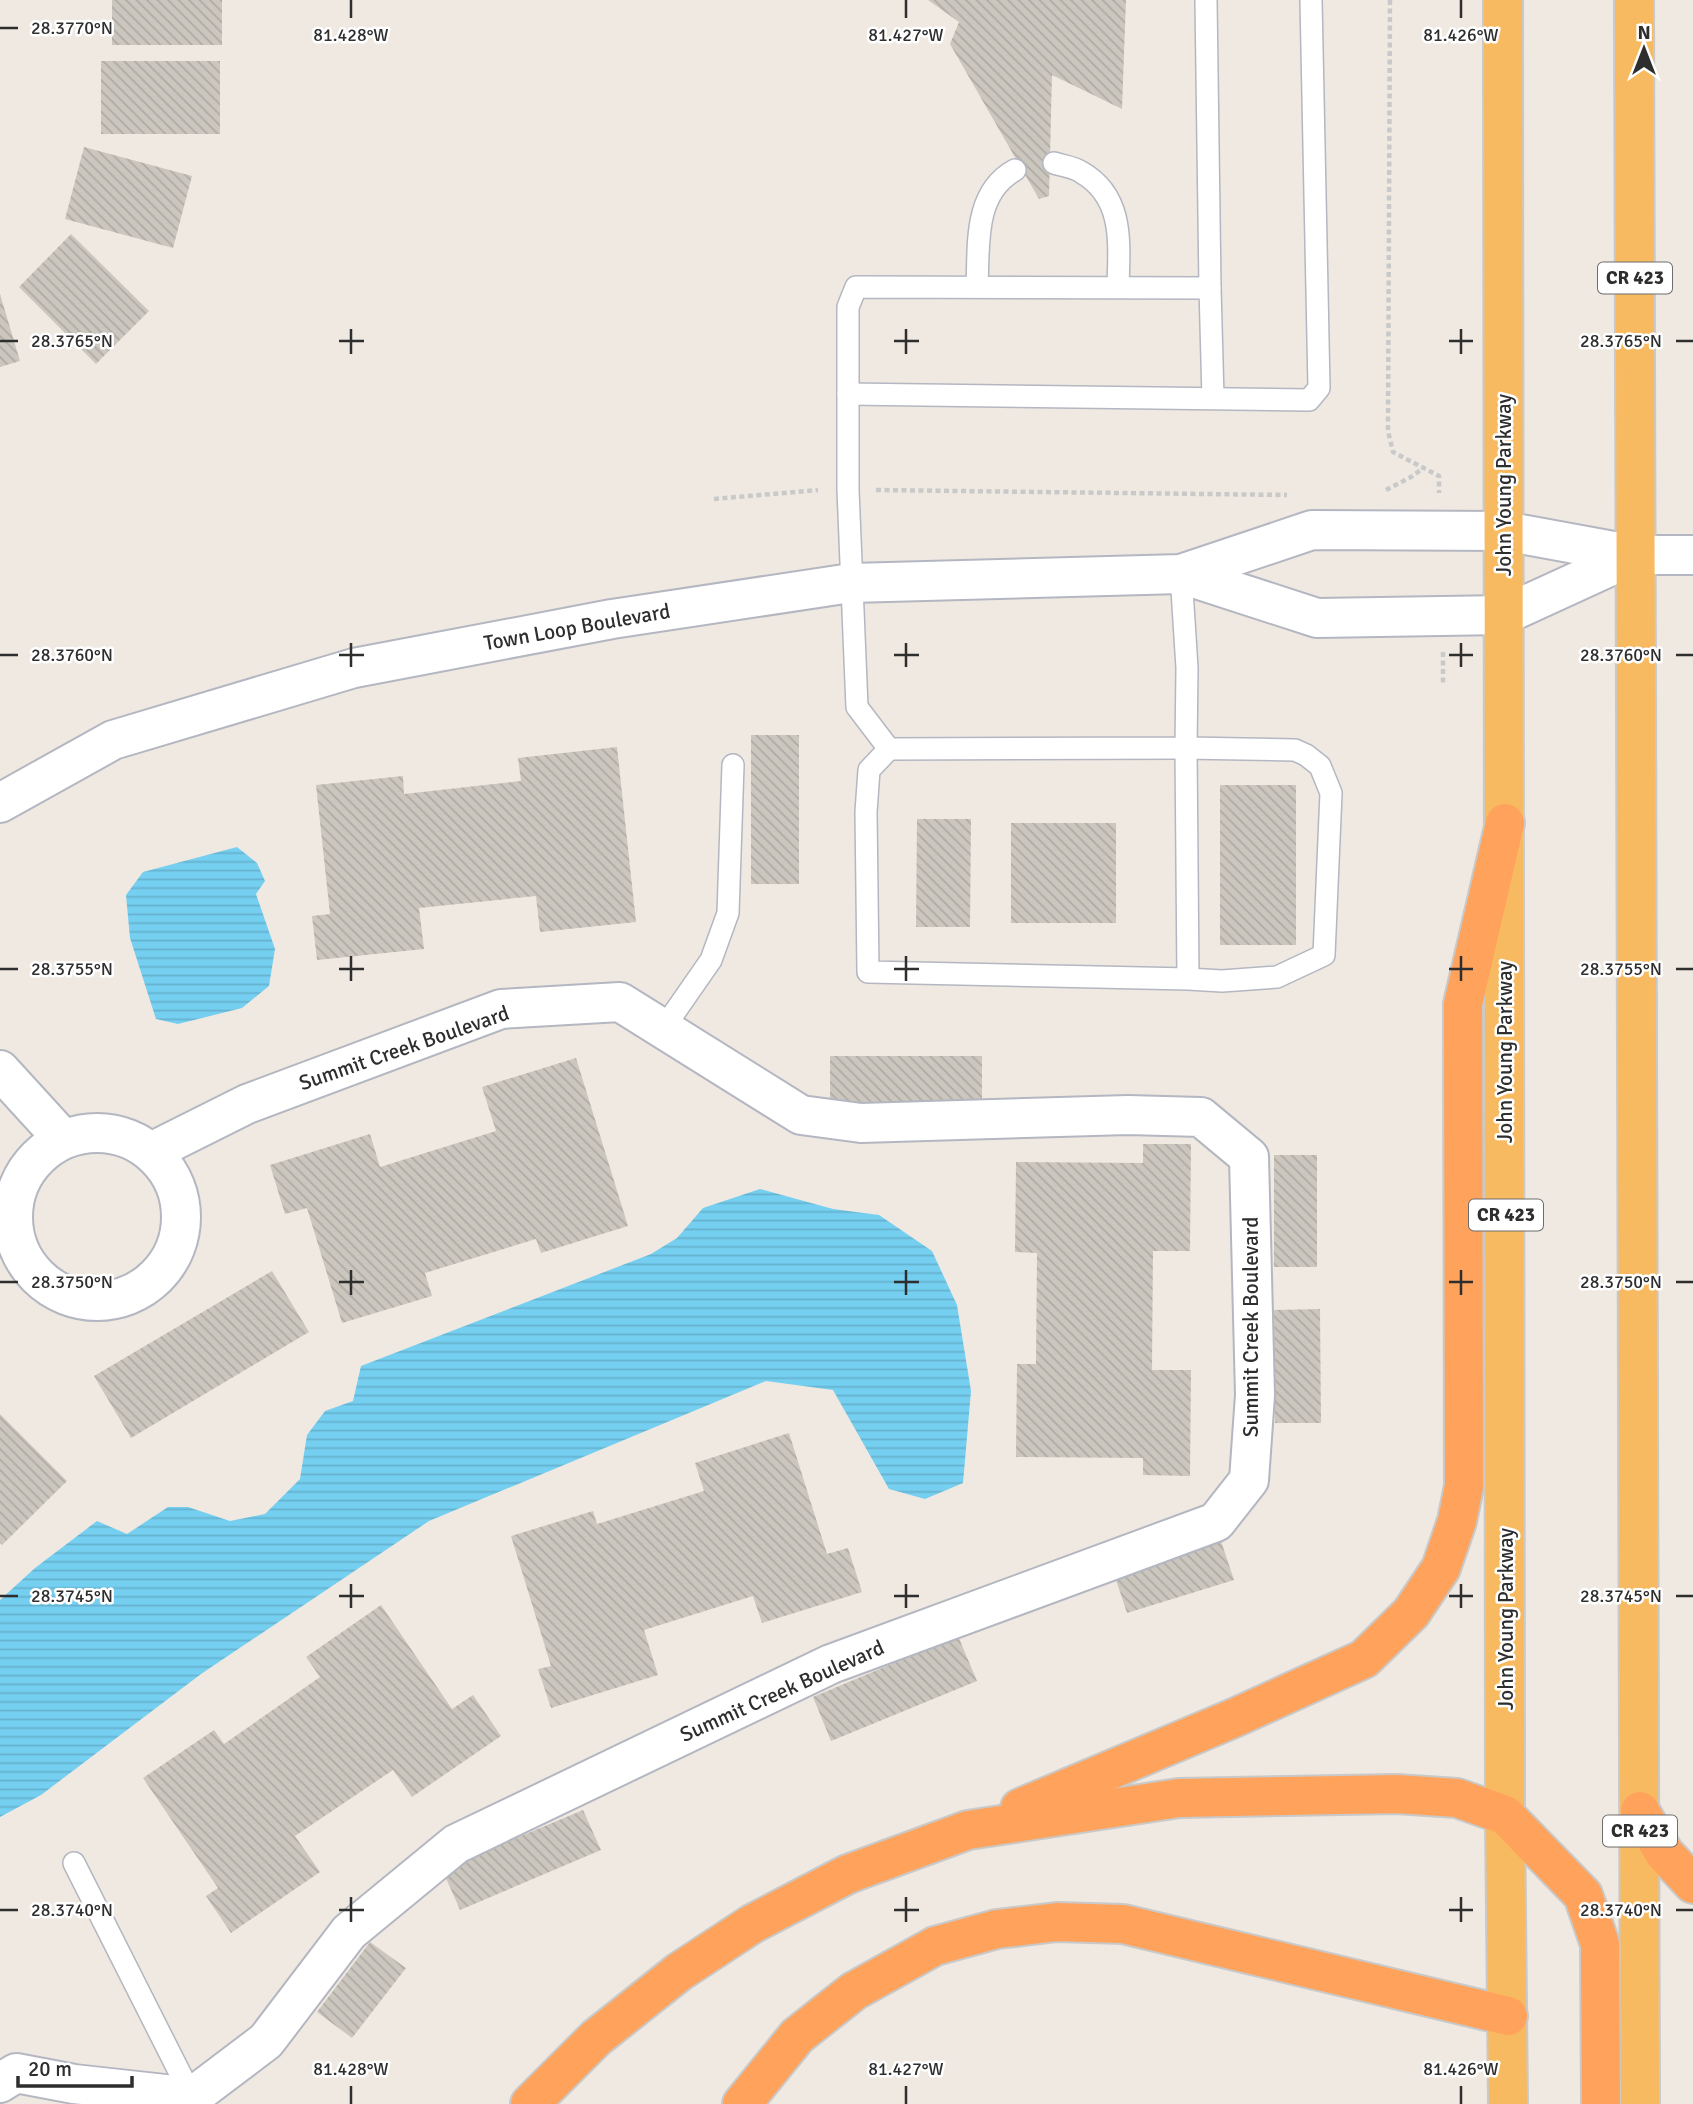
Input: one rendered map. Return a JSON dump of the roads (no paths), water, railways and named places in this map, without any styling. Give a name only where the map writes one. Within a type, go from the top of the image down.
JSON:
[{"type":"highway","name":"John Young Parkway","points":[[1503,0],[1508,2104]]},
{"type":"highway","name":"CR 423","points":[[1634,0],[1640,2104]]},
{"type":"highway","points":[[530,2104],[596,2038],[679,1972],[752,1924],[848,1874],[968,1830],[1234,1718],[1364,1659],[1411,1613],[1441,1568],[1457,1521],[1464,1486],[1463,1004],[1505,823]]},
{"type":"highway","points":[[968,1830],[1179,1798],[1397,1794],[1457,1798],[1506,1815],[1583,1895],[1600,1944],[1601,2104]]},
{"type":"highway","points":[[1640,1811],[1664,1853],[1693,1884]]},
{"type":"highway","points":[[742,2104],[797,2036],[854,1991],[935,1946],[997,1929],[1057,1922],[1123,1924],[1508,2016]]},
{"type":"street","name":"Town Loop Boulevard","points":[[0,803],[113,740],[354,667],[612,619],[851,583],[1181,574],[1312,530],[1504,531],[1635,555]]},
{"type":"street","name":"Town Loop Boulevard","points":[[1181,574],[1317,618],[1504,615],[1635,555]]},
{"type":"street","points":[[1635,555],[1693,555]]},
{"type":"street","name":"Summit Creek Boulevard","points":[[151,1152],[247,1104],[501,1009],[620,1002],[801,1115],[861,1123],[1128,1115],[1201,1117],[1249,1157],[1255,1395],[1249,1480],[1216,1522],[831,1664],[456,1844],[349,1931],[266,2041],[192,2097]]},
{"type":"street","points":[[0,1070],[63,1139]]},
{"type":"street","points":[[86,1133],[109,1134],[132,1140],[151,1152],[170,1174],[180,1200],[181,1228],[172,1255],[156,1277],[132,1293],[96,1300],[77,1298],[51,1287],[30,1268],[6,1221],[26,1170],[43,1152],[63,1139],[86,1133]]},
{"type":"street","points":[[0,2082],[16,2073],[74,2084],[192,2097]]},
{"type":"lane","points":[[1206,0],[1213,398]]},
{"type":"lane","points":[[848,394],[1309,400],[1318,388],[1311,0]]},
{"type":"lane","points":[[1054,163],[1080,171],[1098,186],[1114,206],[1119,237],[1118,287]]},
{"type":"lane","points":[[977,287],[979,228],[984,205],[995,186],[1015,170]]},
{"type":"lane","points":[[888,749],[858,707],[848,490],[848,307],[856,287],[1210,288]]},
{"type":"lane","points":[[1181,574],[1187,667],[1188,979]]},
{"type":"lane","points":[[1186,748],[1295,750],[1306,755],[1320,766],[1331,793],[1324,955],[1278,977],[1222,981],[868,972],[866,812],[869,770],[888,749],[1186,748]]},
{"type":"lane","points":[[663,1030],[711,960],[728,913],[733,765]]},
{"type":"lane","points":[[74,1863],[192,2097]]},
{"type":"water","points":[[237,847],[257,863],[265,881],[256,894],[275,949],[269,986],[242,1008],[178,1024],[156,1019],[130,938],[126,895],[143,872]]},
{"type":"water","points":[[760,1189],[833,1209],[879,1215],[932,1251],[957,1305],[971,1391],[963,1483],[925,1499],[889,1489],[833,1390],[766,1381],[429,1521],[201,1674],[41,1795],[0,1817],[0,1600],[35,1568],[97,1521],[127,1534],[168,1507],[188,1507],[230,1521],[265,1514],[300,1479],[307,1435],[325,1411],[353,1401],[361,1366],[651,1254],[677,1238],[703,1208]]}]
